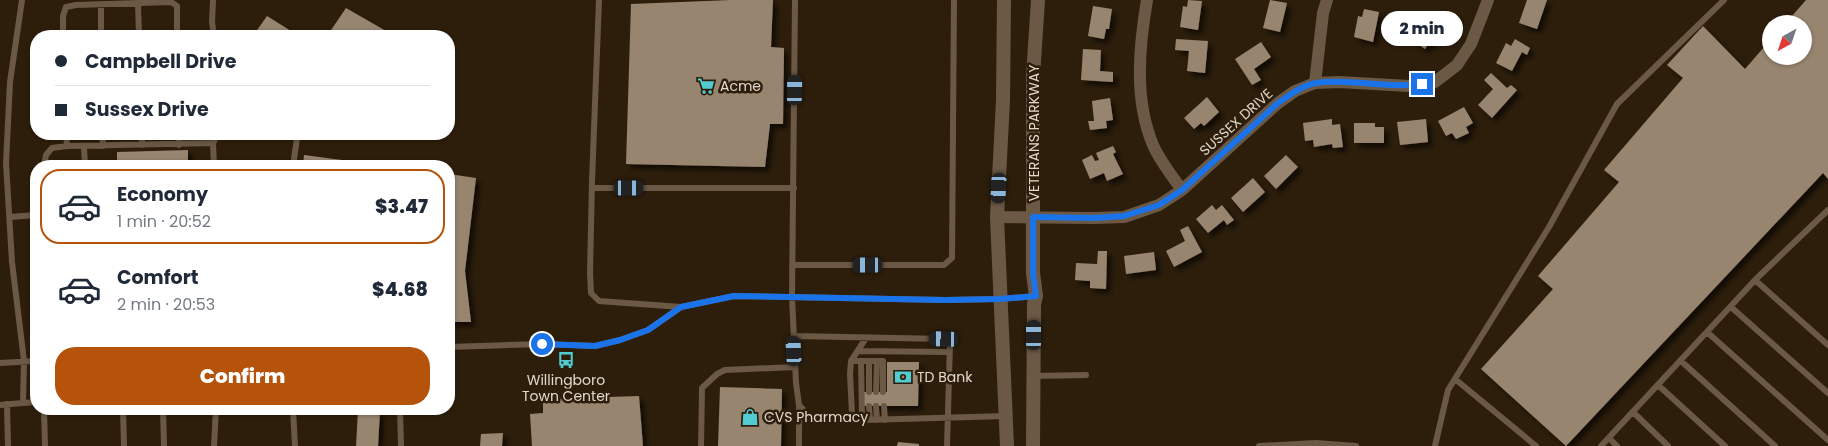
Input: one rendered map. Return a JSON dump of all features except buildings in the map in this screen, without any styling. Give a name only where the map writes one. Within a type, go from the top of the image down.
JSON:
[{"type":"main road","points":[[1004,0],[1003,100],[997,217],[1006,446]]},
{"type":"main road","name":"VETERANS PARKWAY","points":[[1033,446],[1034,304],[1036,296],[1033,273],[1033,76],[1038,0]]},
{"type":"street","points":[[1147,0],[1142,33],[1140,77],[1144,115],[1160,159],[1182,190]]},
{"type":"street","points":[[1315,83],[1327,0]]},
{"type":"street","name":"SUSSEX DRIVE","points":[[997,217],[1094,218],[1124,216],[1159,205],[1182,190],[1278,103],[1295,91],[1315,83],[1339,82],[1409,86],[1435,82],[1457,65],[1471,44],[1488,0]]},
{"type":"lane","points":[[22,0],[10,82],[6,163],[12,262],[24,361],[23,402]]},
{"type":"lane","points":[[213,0],[213,30]]},
{"type":"lane","points":[[599,0],[590,273],[591,293],[600,301],[681,307],[734,296],[945,300],[1036,296]]},
{"type":"lane","points":[[796,0],[792,297],[795,367],[799,405],[799,446]]},
{"type":"lane","points":[[792,265],[944,265],[952,258],[954,0]]},
{"type":"lane","points":[[1435,446],[1448,390],[1549,227],[1617,104],[1724,0]]},
{"type":"lane","points":[[63,30],[63,16],[66,8],[76,5],[171,2],[177,6],[177,30]]},
{"type":"lane","points":[[138,3],[139,30]]},
{"type":"lane","points":[[101,4],[101,30]]},
{"type":"lane","points":[[66,140],[67,146]]},
{"type":"lane","points":[[102,140],[102,146]]},
{"type":"lane","points":[[142,140],[142,146]]},
{"type":"lane","points":[[179,140],[179,145]]},
{"type":"lane","points":[[214,160],[213,143],[215,140]]},
{"type":"lane","points":[[295,160],[297,140]]},
{"type":"lane","points":[[45,160],[46,155],[52,148],[67,146],[142,146],[213,143]]},
{"type":"lane","points":[[84,147],[85,160]]},
{"type":"lane","points":[[592,188],[794,188]]},
{"type":"lane","points":[[1601,446],[1755,280],[1828,210]]},
{"type":"lane","points":[[10,217],[30,215]]},
{"type":"lane","points":[[1755,280],[1828,345]]},
{"type":"lane","points":[[455,347],[542,344],[595,346],[648,330],[681,307]]},
{"type":"lane","points":[[1730,307],[1828,393]]},
{"type":"lane","points":[[1707,332],[1828,440]]},
{"type":"lane","points":[[794,336],[944,339],[950,344],[947,446]]},
{"type":"lane","points":[[859,420],[852,414],[851,361],[866,338]]},
{"type":"lane","points":[[858,350],[950,352]]},
{"type":"lane","points":[[1681,360],[1775,446]]},
{"type":"lane","points":[[0,363],[30,361]]},
{"type":"lane","points":[[851,361],[880,361],[876,392],[869,362]]},
{"type":"lane","points":[[859,420],[861,362]]},
{"type":"lane","points":[[701,446],[702,388],[717,374],[725,370],[795,367]]},
{"type":"lane","points":[[1034,376],[1086,375]]},
{"type":"lane","points":[[1455,379],[1536,446]]},
{"type":"lane","points":[[1658,385],[1726,446]]},
{"type":"lane","points":[[8,446],[3,405],[30,402]]},
{"type":"lane","points":[[799,405],[809,416],[830,421],[1006,416]]},
{"type":"lane","points":[[872,406],[873,420]]},
{"type":"lane","points":[[884,406],[885,420]]},
{"type":"lane","points":[[1633,412],[1668,446]]},
{"type":"lane","points":[[44,415],[45,446]]},
{"type":"lane","points":[[122,415],[124,446]]},
{"type":"lane","points":[[163,415],[164,446]]},
{"type":"lane","points":[[214,446],[216,415]]},
{"type":"lane","points":[[293,415],[295,446]]},
{"type":"lane","points":[[400,415],[401,446]]},
{"type":"lane","points":[[1609,438],[1617,446]]},
{"type":"lane","points":[[1259,446],[1316,443],[1356,446]]},
{"type":"place","name":"Acme","points":[[706,86]]},
{"type":"place","name":"Willingboro Town Center","points":[[566,360]]},
{"type":"place","name":"TD Bank","points":[[903,377]]},
{"type":"place","name":"CVS Pharmacy","points":[[750,417]]},
{"type":"route","points":[[542,344],[595,346],[620,340],[648,330],[656,322],[681,307],[734,296],[945,300],[1036,296],[1033,273],[1033,217],[1094,218],[1124,216],[1159,205],[1182,190],[1278,103],[1295,91],[1315,83],[1339,82],[1409,86],[1422,84]]}]
